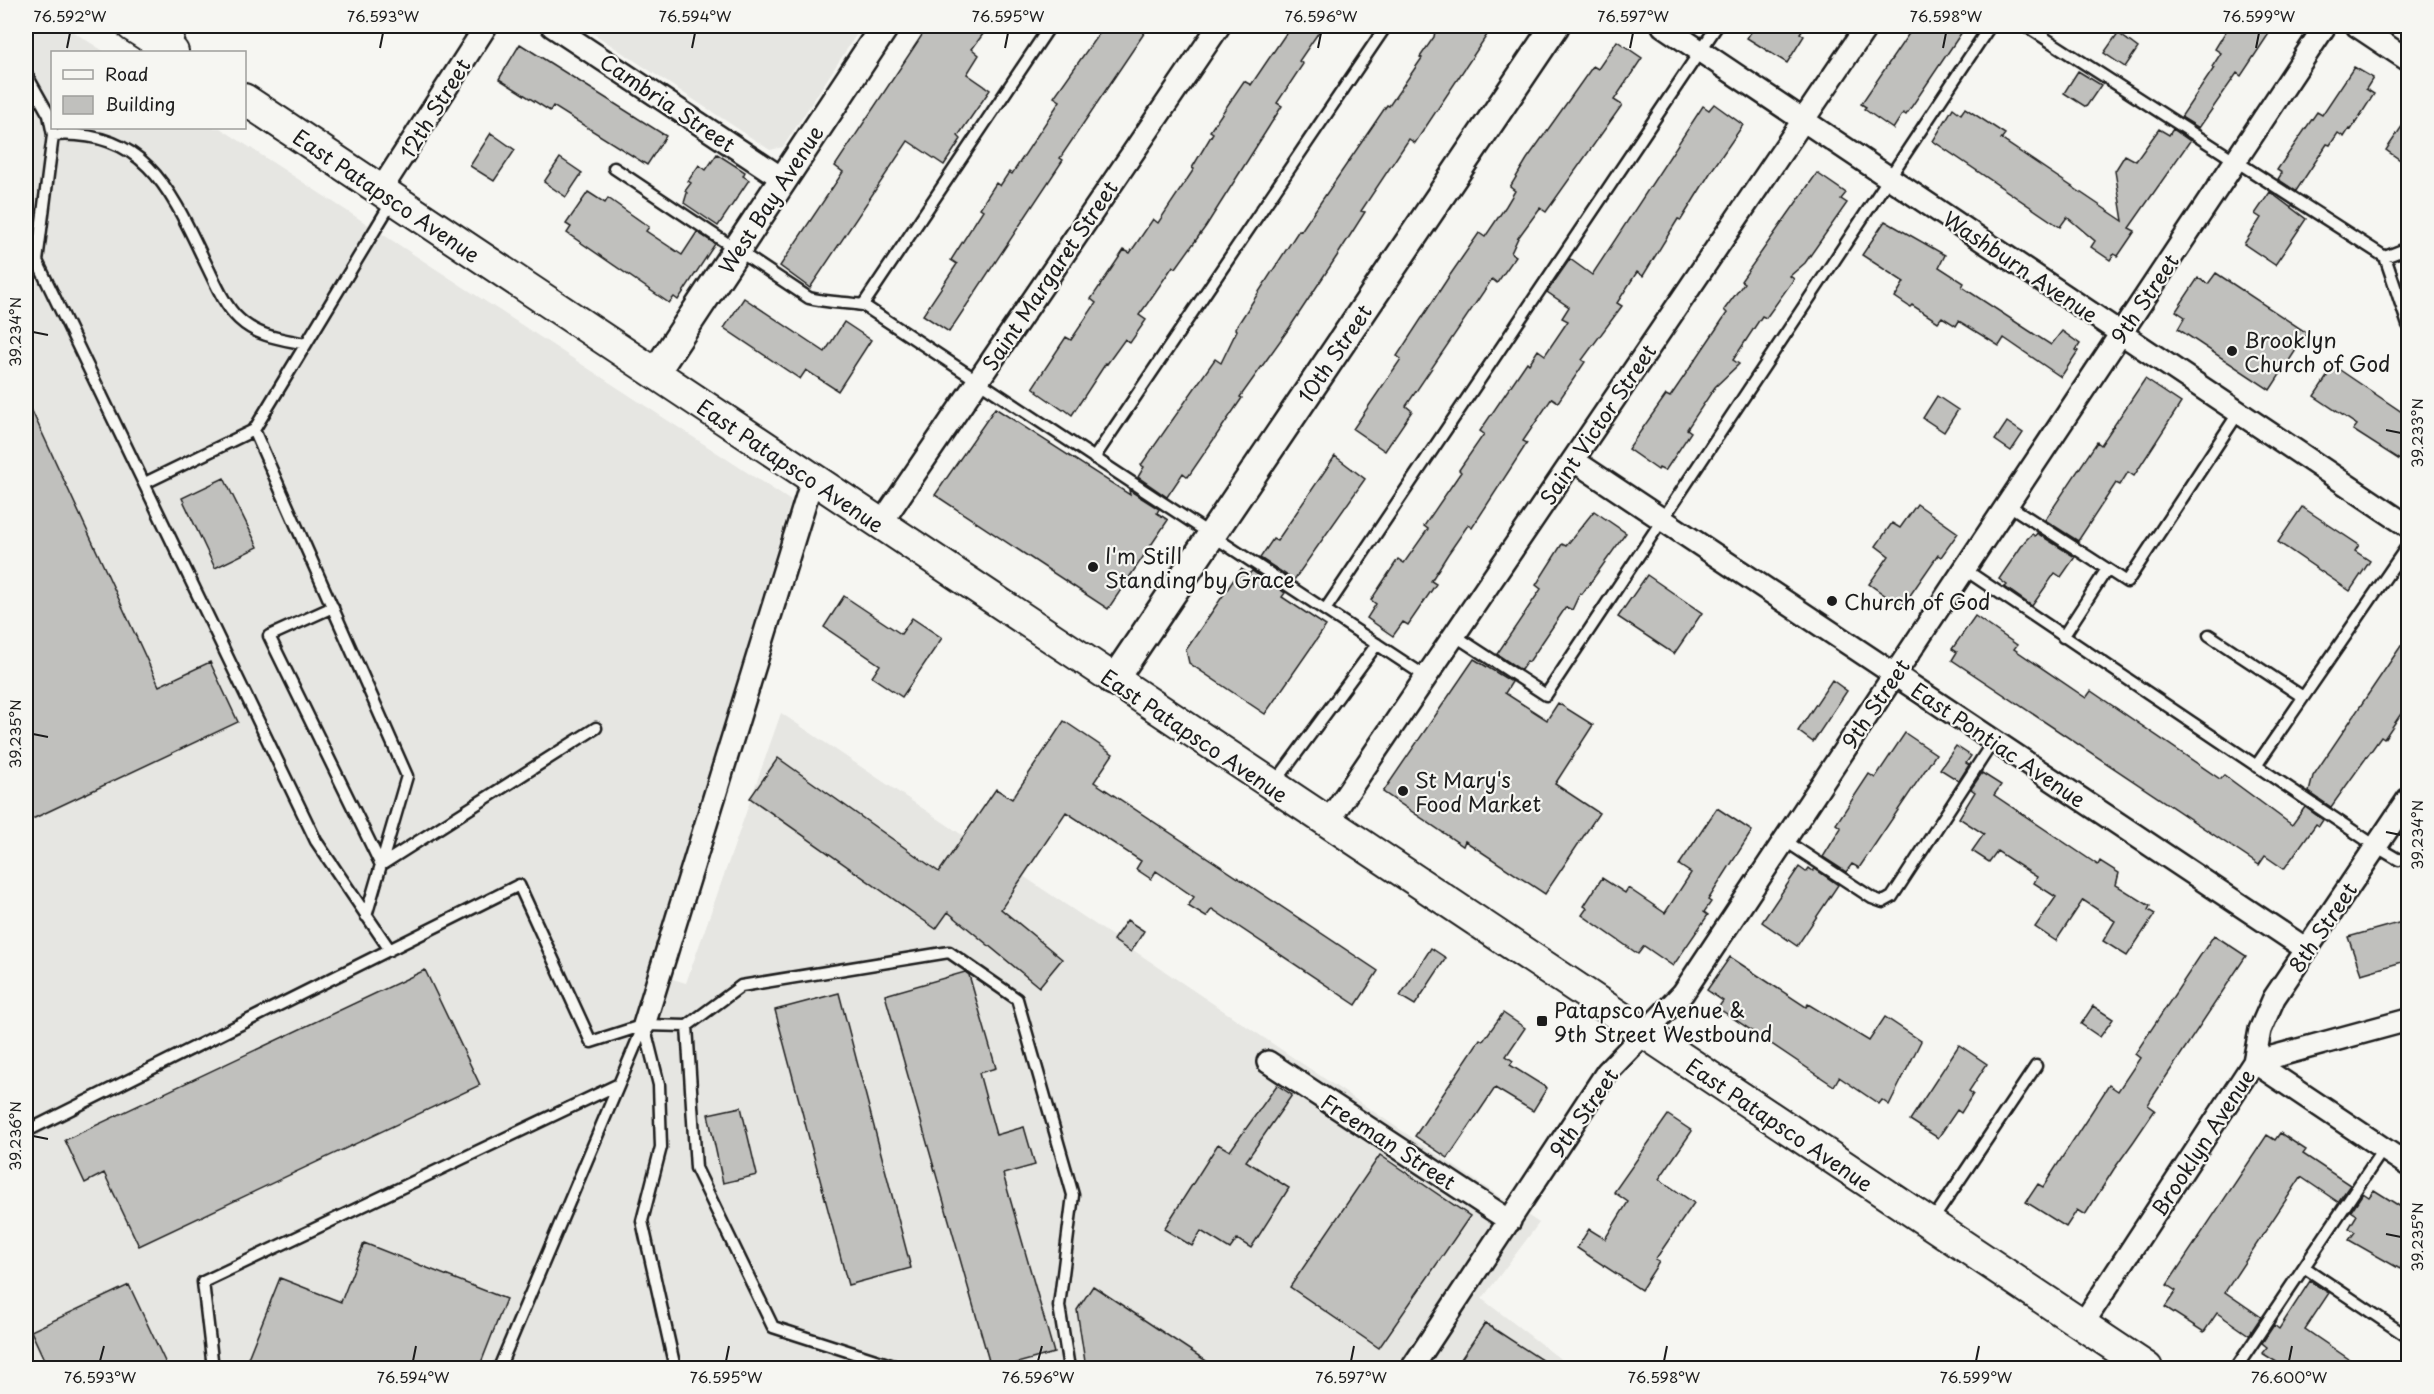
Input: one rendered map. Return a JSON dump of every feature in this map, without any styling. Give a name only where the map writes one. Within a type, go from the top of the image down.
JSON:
[{"type":"main road","points":[[132,26],[173,43]]},
{"type":"main road","name":"East Patapsco Avenue","points":[[246,100],[1113,681],[2147,1368]]},
{"type":"street","name":"12th Street","points":[[387,195],[486,26]]},
{"type":"street","name":"Cambria Street","points":[[552,26],[783,179]]},
{"type":"street","name":"West Bay Avenue","points":[[655,374],[885,26]]},
{"type":"street","name":"Saint Margaret Street","points":[[880,525],[1219,26]]},
{"type":"street","name":"10th Street","points":[[1113,681],[1555,26]]},
{"type":"street","name":"Washburn Avenue","points":[[1662,26],[2409,526]]},
{"type":"street","name":"Saint Victor Street","points":[[1327,823],[1867,26]]},
{"type":"street","name":"9th Street","points":[[1412,1368],[1607,1072],[1683,993],[2325,26]]},
{"type":"street","points":[[2357,26],[2409,60]]},
{"type":"street","name":"East Pontiac Avenue","points":[[1573,460],[2306,949]]},
{"type":"street","points":[[644,1025],[812,480]]},
{"type":"street","name":"8th Street","points":[[2254,1062],[2260,1029],[2274,998],[2409,799]]},
{"type":"street","name":"Brooklyn Avenue","points":[[2082,1325],[2254,1062],[2409,1020]]},
{"type":"street","name":"Freeman Street","points":[[1268,1062],[1510,1221]]},
{"type":"street","points":[[2254,1062],[2409,1165]]},
{"type":"lane","points":[[863,305],[1050,26]]},
{"type":"lane","points":[[1094,458],[1386,26]]},
{"type":"lane","points":[[1325,610],[1717,26]]},
{"type":"lane","points":[[1455,635],[1546,695],[1990,26]]},
{"type":"lane","points":[[2026,26],[2385,257],[2409,325]]},
{"type":"lane","points":[[26,74],[49,115],[51,125]]},
{"type":"lane","points":[[52,129],[53,135],[37,261],[316,841],[390,950]]},
{"type":"lane","points":[[53,135],[77,134],[94,137],[116,143],[135,154],[160,180],[178,207],[217,287],[238,318],[262,335],[306,344]]},
{"type":"lane","points":[[614,168],[809,298],[831,304],[848,302],[863,305],[1425,676]]},
{"type":"lane","points":[[145,483],[254,430],[306,344],[387,195]]},
{"type":"lane","points":[[2385,257],[2409,248]]},
{"type":"lane","points":[[2007,504],[2127,582],[2239,412]]},
{"type":"lane","points":[[254,430],[407,776],[366,916]]},
{"type":"lane","points":[[2256,766],[2409,544]]},
{"type":"lane","points":[[1964,569],[2377,847],[2399,860],[2409,857]]},
{"type":"lane","points":[[2063,637],[2107,569]]},
{"type":"lane","points":[[333,607],[269,636],[381,865]]},
{"type":"lane","points":[[2210,635],[2303,697]]},
{"type":"lane","points":[[1272,787],[1377,644]]},
{"type":"lane","points":[[381,865],[596,728]]},
{"type":"lane","points":[[1784,840],[1872,898],[1883,902],[1892,897],[1994,741]]},
{"type":"lane","points":[[26,1116],[31,1129],[519,885],[591,1042],[644,1025],[687,1026],[741,986],[949,952],[1017,999],[1073,1195],[1059,1306],[1069,1368]]},
{"type":"lane","points":[[499,1368],[644,1025]]},
{"type":"lane","points":[[644,1025],[659,1085],[661,1147],[642,1221],[675,1368]]},
{"type":"lane","points":[[687,1026],[696,1168],[773,1327],[900,1368]]},
{"type":"lane","points":[[1930,1224],[2036,1066]]},
{"type":"lane","points":[[213,1368],[202,1282],[619,1084]]},
{"type":"lane","points":[[2236,1368],[2384,1148]]},
{"type":"lane","points":[[2304,1267],[2409,1337]]},
{"type":"shaded area","points":[[26,26],[64,26],[103,51],[51,51],[51,129],[222,129],[791,501],[650,972],[686,983],[781,713],[1539,1223],[1482,1299],[1572,1368],[26,1368]]},
{"type":"shaded area","points":[[582,26],[862,26],[783,147],[770,150]]},
{"type":"building","points":[[928,26],[989,26],[972,49],[979,55],[967,74],[990,90],[958,136],[961,139],[944,165],[908,141],[810,288],[780,266],[843,172],[835,166]]},
{"type":"building","points":[[1104,26],[1109,29],[1111,26],[1149,26],[1060,158],[1063,160],[949,332],[923,315],[957,264],[951,260],[983,210],[980,208],[996,183],[1000,186],[1009,172],[1012,174],[1060,101],[1054,97]]},
{"type":"building","points":[[1291,26],[1323,26],[1299,61],[1303,64],[1277,103],[1282,106],[1206,226],[1176,268],[1173,266],[1139,315],[1146,320],[1130,343],[1125,339],[1106,363],[1072,415],[1063,410],[1033,387],[1066,337],[1071,340],[1096,303],[1091,299],[1124,250],[1130,253],[1153,219],[1158,223],[1194,169],[1192,168],[1213,133],[1210,131],[1244,81],[1251,85]]},
{"type":"building","points":[[1436,26],[1493,26],[1415,143],[1409,139],[1361,211],[1365,212],[1337,256],[1188,477],[1183,473],[1167,497],[1138,477],[1144,467],[1141,465],[1215,359],[1221,363],[1237,330],[1235,329],[1299,230],[1301,231],[1422,58],[1420,57],[1434,37]]},
{"type":"building","points":[[1755,26],[1805,26],[1800,33],[1804,36],[1787,63],[1747,38]]},
{"type":"building","points":[[1914,26],[1966,26],[1906,115],[1903,113],[1893,129],[1864,109],[1866,107],[1861,104]]},
{"type":"building","points":[[2229,26],[2274,26],[2241,76],[2237,73],[2199,128],[2181,117],[2214,68],[2212,67],[2221,53],[2215,49]]},
{"type":"building","points":[[2118,33],[2138,48],[2125,67],[2104,53]]},
{"type":"building","points":[[1617,41],[1642,58],[1614,100],[1622,105],[1546,212],[1540,208],[1518,238],[1511,253],[1516,256],[1497,283],[1492,279],[1406,406],[1412,411],[1385,451],[1353,429],[1401,359],[1397,356],[1448,278],[1479,233],[1485,237],[1506,206],[1515,191],[1510,187],[1527,159],[1593,66],[1598,69]]},
{"type":"building","points":[[520,44],[666,136],[647,165],[553,106],[550,111],[499,79]]},
{"type":"building","points":[[2354,67],[2373,78],[2366,89],[2374,94],[2351,130],[2349,129],[2344,137],[2338,133],[2330,145],[2327,144],[2296,191],[2278,179],[2282,173],[2277,170],[2317,112],[2322,115]]},
{"type":"building","points":[[2078,71],[2101,85],[2086,107],[2064,93]]},
{"type":"building","points":[[1714,104],[1743,125],[1681,220],[1678,219],[1643,276],[1637,272],[1617,303],[1622,306],[1582,360],[1585,362],[1558,402],[1552,398],[1523,441],[1527,443],[1472,528],[1468,525],[1448,554],[1431,581],[1436,584],[1408,625],[1403,622],[1393,636],[1367,618],[1376,604],[1371,600],[1398,559],[1404,563],[1428,529],[1424,526],[1484,434],[1480,431],[1527,362],[1529,364],[1538,350],[1545,355],[1568,321],[1562,318],[1569,307],[1547,292],[1570,259],[1592,275],[1703,106],[1709,110]]},
{"type":"building","points":[[1953,108],[1961,114],[1965,108],[2005,134],[2001,139],[2123,221],[2115,171],[2125,155],[2136,161],[2159,129],[2169,135],[2173,129],[2190,141],[2129,228],[2135,231],[2118,256],[2114,254],[2110,260],[2091,247],[2095,241],[2067,217],[2060,227],[1933,141]]},
{"type":"building","points":[[2409,116],[2409,166],[2386,150]]},
{"type":"building","points":[[491,133],[515,150],[494,181],[470,166]]},
{"type":"building","points":[[717,154],[745,172],[743,176],[749,180],[718,226],[684,203],[687,193],[685,191],[691,183],[688,181],[699,165],[706,170]]},
{"type":"building","points":[[560,158],[582,173],[566,197],[544,182]]},
{"type":"building","points":[[1817,173],[1846,193],[1841,199],[1847,203],[1805,263],[1790,276],[1794,279],[1766,318],[1762,316],[1733,360],[1739,364],[1715,387],[1687,429],[1691,432],[1665,471],[1659,468],[1658,470],[1628,449],[1666,395],[1670,397],[1727,313],[1724,310],[1744,283],[1741,281]]},
{"type":"building","points":[[588,192],[605,203],[608,198],[649,227],[646,231],[682,255],[697,232],[715,244],[678,300],[674,297],[669,303],[567,233],[571,227],[566,224]]},
{"type":"building","points":[[2270,192],[2306,219],[2275,265],[2244,244],[2261,218],[2255,214]]},
{"type":"building","points":[[1885,221],[1945,255],[1939,267],[1964,283],[1962,287],[2051,345],[2062,331],[2080,344],[2061,377],[2004,338],[1999,346],[1959,321],[1956,326],[1942,317],[1938,322],[1895,297],[1904,282],[1862,255]]},
{"type":"building","points":[[2216,273],[2307,333],[2270,390],[2178,329],[2185,317],[2176,311],[2198,278],[2208,284]]},
{"type":"building","points":[[744,298],[825,352],[844,322],[871,340],[838,391],[806,370],[800,379],[724,328]]},
{"type":"building","points":[[2334,366],[2409,417],[2409,466],[2353,430],[2357,425],[2314,396]]},
{"type":"building","points":[[2145,379],[2181,403],[2134,476],[2128,472],[2120,485],[2116,483],[2078,541],[2045,520],[2097,442],[2101,445]]},
{"type":"building","points":[[1937,396],[1958,410],[1944,432],[1923,418]]},
{"type":"building","points":[[26,398],[159,686],[210,662],[238,722],[26,822]]},
{"type":"building","points":[[995,408],[1130,495],[1129,490],[1159,509],[1157,513],[1168,520],[1108,609],[935,495]]},
{"type":"building","points":[[2007,422],[2023,433],[2011,451],[1995,440]]},
{"type":"building","points":[[1335,456],[1365,479],[1294,580],[1260,558],[1273,539],[1277,541]]},
{"type":"building","points":[[224,478],[258,547],[215,568],[182,498]]},
{"type":"building","points":[[1917,504],[1958,533],[1941,557],[1938,555],[1902,607],[1869,584],[1889,556],[1876,546],[1892,523],[1900,528]]},
{"type":"building","points":[[2302,507],[2359,545],[2355,551],[2370,561],[2350,591],[2278,542]]},
{"type":"building","points":[[1594,511],[1626,533],[1582,594],[1580,593],[1572,610],[1566,607],[1529,662],[1527,661],[1521,670],[1497,654],[1541,589],[1536,585],[1562,544],[1566,546]]},
{"type":"building","points":[[2037,533],[2075,557],[2061,577],[2055,573],[2032,606],[2005,587],[2007,585],[1999,579],[2025,541],[2032,534],[2035,536]]},
{"type":"building","points":[[1241,569],[1249,574],[1252,571],[1285,593],[1282,597],[1326,626],[1265,714],[1189,663],[1186,650]]},
{"type":"building","points":[[1647,575],[1702,613],[1674,654],[1618,617]]},
{"type":"building","points":[[844,596],[901,634],[912,618],[942,638],[902,697],[872,677],[880,665],[824,627]]},
{"type":"building","points":[[1975,616],[2017,645],[2014,649],[2086,698],[2091,691],[2220,779],[2224,775],[2292,825],[2305,807],[2323,820],[2319,826],[2316,824],[2284,869],[2265,856],[2259,865],[1952,660],[1957,652],[1952,649]]},
{"type":"building","points":[[2409,634],[2409,702],[2384,739],[2381,737],[2331,807],[2309,792],[2313,776]]},
{"type":"building","points":[[1474,659],[1512,682],[1505,693],[1547,720],[1558,703],[1593,725],[1555,784],[1599,813],[1545,894],[1465,841],[1463,846],[1383,792]]},
{"type":"building","points":[[1832,680],[1847,691],[1813,742],[1798,731]]},
{"type":"building","points":[[1064,721],[1113,754],[1094,782],[1378,971],[1356,1005],[1212,909],[1206,917],[1188,906],[1194,897],[1156,871],[1151,879],[1136,869],[1141,861],[1066,812],[1001,909],[1062,959],[1039,987],[948,912],[936,929],[750,798],[778,758],[939,872],[996,789],[1012,799]]},
{"type":"building","points":[[1905,733],[1936,754],[1859,868],[1852,864],[1846,872],[1823,857],[1841,828],[1836,824],[1869,774],[1875,778]]},
{"type":"building","points":[[1956,746],[1971,756],[1966,763],[1969,765],[1959,781],[1940,769]]},
{"type":"building","points":[[1982,773],[2001,785],[1994,795],[2098,865],[2100,861],[2119,873],[2116,885],[2150,906],[2148,910],[2155,914],[2127,956],[2103,941],[2115,921],[2083,900],[2056,941],[2035,927],[2056,897],[2034,883],[2037,877],[1997,851],[1989,862],[1972,851],[1984,834],[1959,818],[1975,792],[1971,789]]},
{"type":"building","points":[[1717,808],[1752,831],[1708,900],[1711,902],[1704,912],[1708,915],[1673,966],[1644,946],[1638,954],[1582,915],[1587,908],[1584,906],[1602,878],[1625,893],[1628,888],[1665,913],[1691,873],[1679,865]]},
{"type":"building","points":[[1799,867],[1806,872],[1809,868],[1813,871],[1815,869],[1838,885],[1797,946],[1762,922]]},
{"type":"building","points":[[1127,920],[1144,931],[1131,952],[1113,940]]},
{"type":"building","points":[[2409,920],[2409,960],[2361,974],[2348,937]]},
{"type":"building","points":[[2214,935],[2246,956],[2152,1098],[2148,1105],[2155,1110],[2085,1215],[2077,1210],[2066,1227],[2026,1202],[2038,1184],[2043,1187],[2109,1085],[2118,1091],[2140,1058],[2135,1054]]},
{"type":"building","points":[[1431,948],[1446,958],[1415,1005],[1400,996]]},
{"type":"building","points":[[1730,957],[1806,1007],[1808,1004],[1869,1041],[1885,1017],[1921,1041],[1889,1105],[1882,1100],[1879,1104],[1839,1077],[1834,1086],[1718,1008],[1723,1001],[1707,990]]},
{"type":"building","points":[[425,970],[480,1085],[139,1246],[104,1173],[85,1183],[65,1140]]},
{"type":"building","points":[[965,972],[969,975],[996,1068],[979,1073],[996,1135],[1024,1127],[1035,1165],[1003,1174],[1054,1353],[999,1368],[991,1368],[885,995]]},
{"type":"building","points":[[839,993],[911,1268],[848,1285],[775,1010]]},
{"type":"building","points":[[2093,1006],[2113,1019],[2100,1037],[2081,1024]]},
{"type":"building","points":[[1503,1013],[1525,1028],[1506,1056],[1513,1061],[1510,1065],[1547,1088],[1533,1111],[1495,1088],[1448,1158],[1415,1136],[1480,1039],[1483,1041]]},
{"type":"building","points":[[1959,1045],[1987,1064],[1969,1091],[1973,1094],[1961,1113],[1957,1110],[1938,1138],[1910,1120]]},
{"type":"building","points":[[1277,1085],[1292,1095],[1246,1161],[1289,1188],[1251,1248],[1237,1239],[1230,1249],[1201,1231],[1192,1246],[1164,1229],[1218,1144],[1230,1151]]},
{"type":"building","points":[[741,1107],[757,1175],[723,1183],[708,1114]]},
{"type":"building","points":[[1668,1115],[1692,1131],[1659,1179],[1694,1203],[1655,1260],[1659,1262],[1641,1290],[1577,1248],[1589,1229],[1605,1239],[1628,1202],[1614,1192]]},
{"type":"building","points":[[2280,1133],[2306,1150],[2303,1154],[2350,1185],[2338,1202],[2301,1177],[2225,1292],[2261,1317],[2249,1335],[2217,1313],[2204,1332],[2165,1307],[2176,1291],[2167,1285],[2267,1135],[2275,1140]]},
{"type":"building","points":[[1380,1155],[1470,1216],[1379,1348],[1290,1287]]},
{"type":"building","points":[[2374,1190],[2409,1212],[2409,1256],[2400,1269],[2349,1240],[2355,1232],[2349,1228],[2357,1215],[2351,1211],[2363,1193],[2369,1197]]},
{"type":"building","points":[[364,1243],[506,1299],[479,1368],[260,1368],[246,1363],[280,1278],[341,1302]]},
{"type":"building","points":[[2310,1281],[2329,1293],[2305,1329],[2362,1368],[2286,1368],[2262,1353],[2267,1347],[2262,1343],[2274,1325],[2279,1329]]},
{"type":"building","points":[[129,1285],[168,1368],[48,1368],[31,1331]]},
{"type":"building","points":[[1093,1286],[1217,1368],[1086,1368],[1077,1310]]},
{"type":"building","points":[[1485,1323],[1554,1368],[1455,1368]]},
{"type":"place","name":"Brooklyn Church of God","points":[[2232,351]]},
{"type":"place","name":"I'm Still Standing by Grace","points":[[1093,567]]},
{"type":"place","name":"Church of God","points":[[1832,601]]},
{"type":"place","name":"St Mary's Food Market","points":[[1403,791]]},
{"type":"place","name":"Patapsco Avenue & 9th Street Westbound","points":[[1542,1021]]}]
